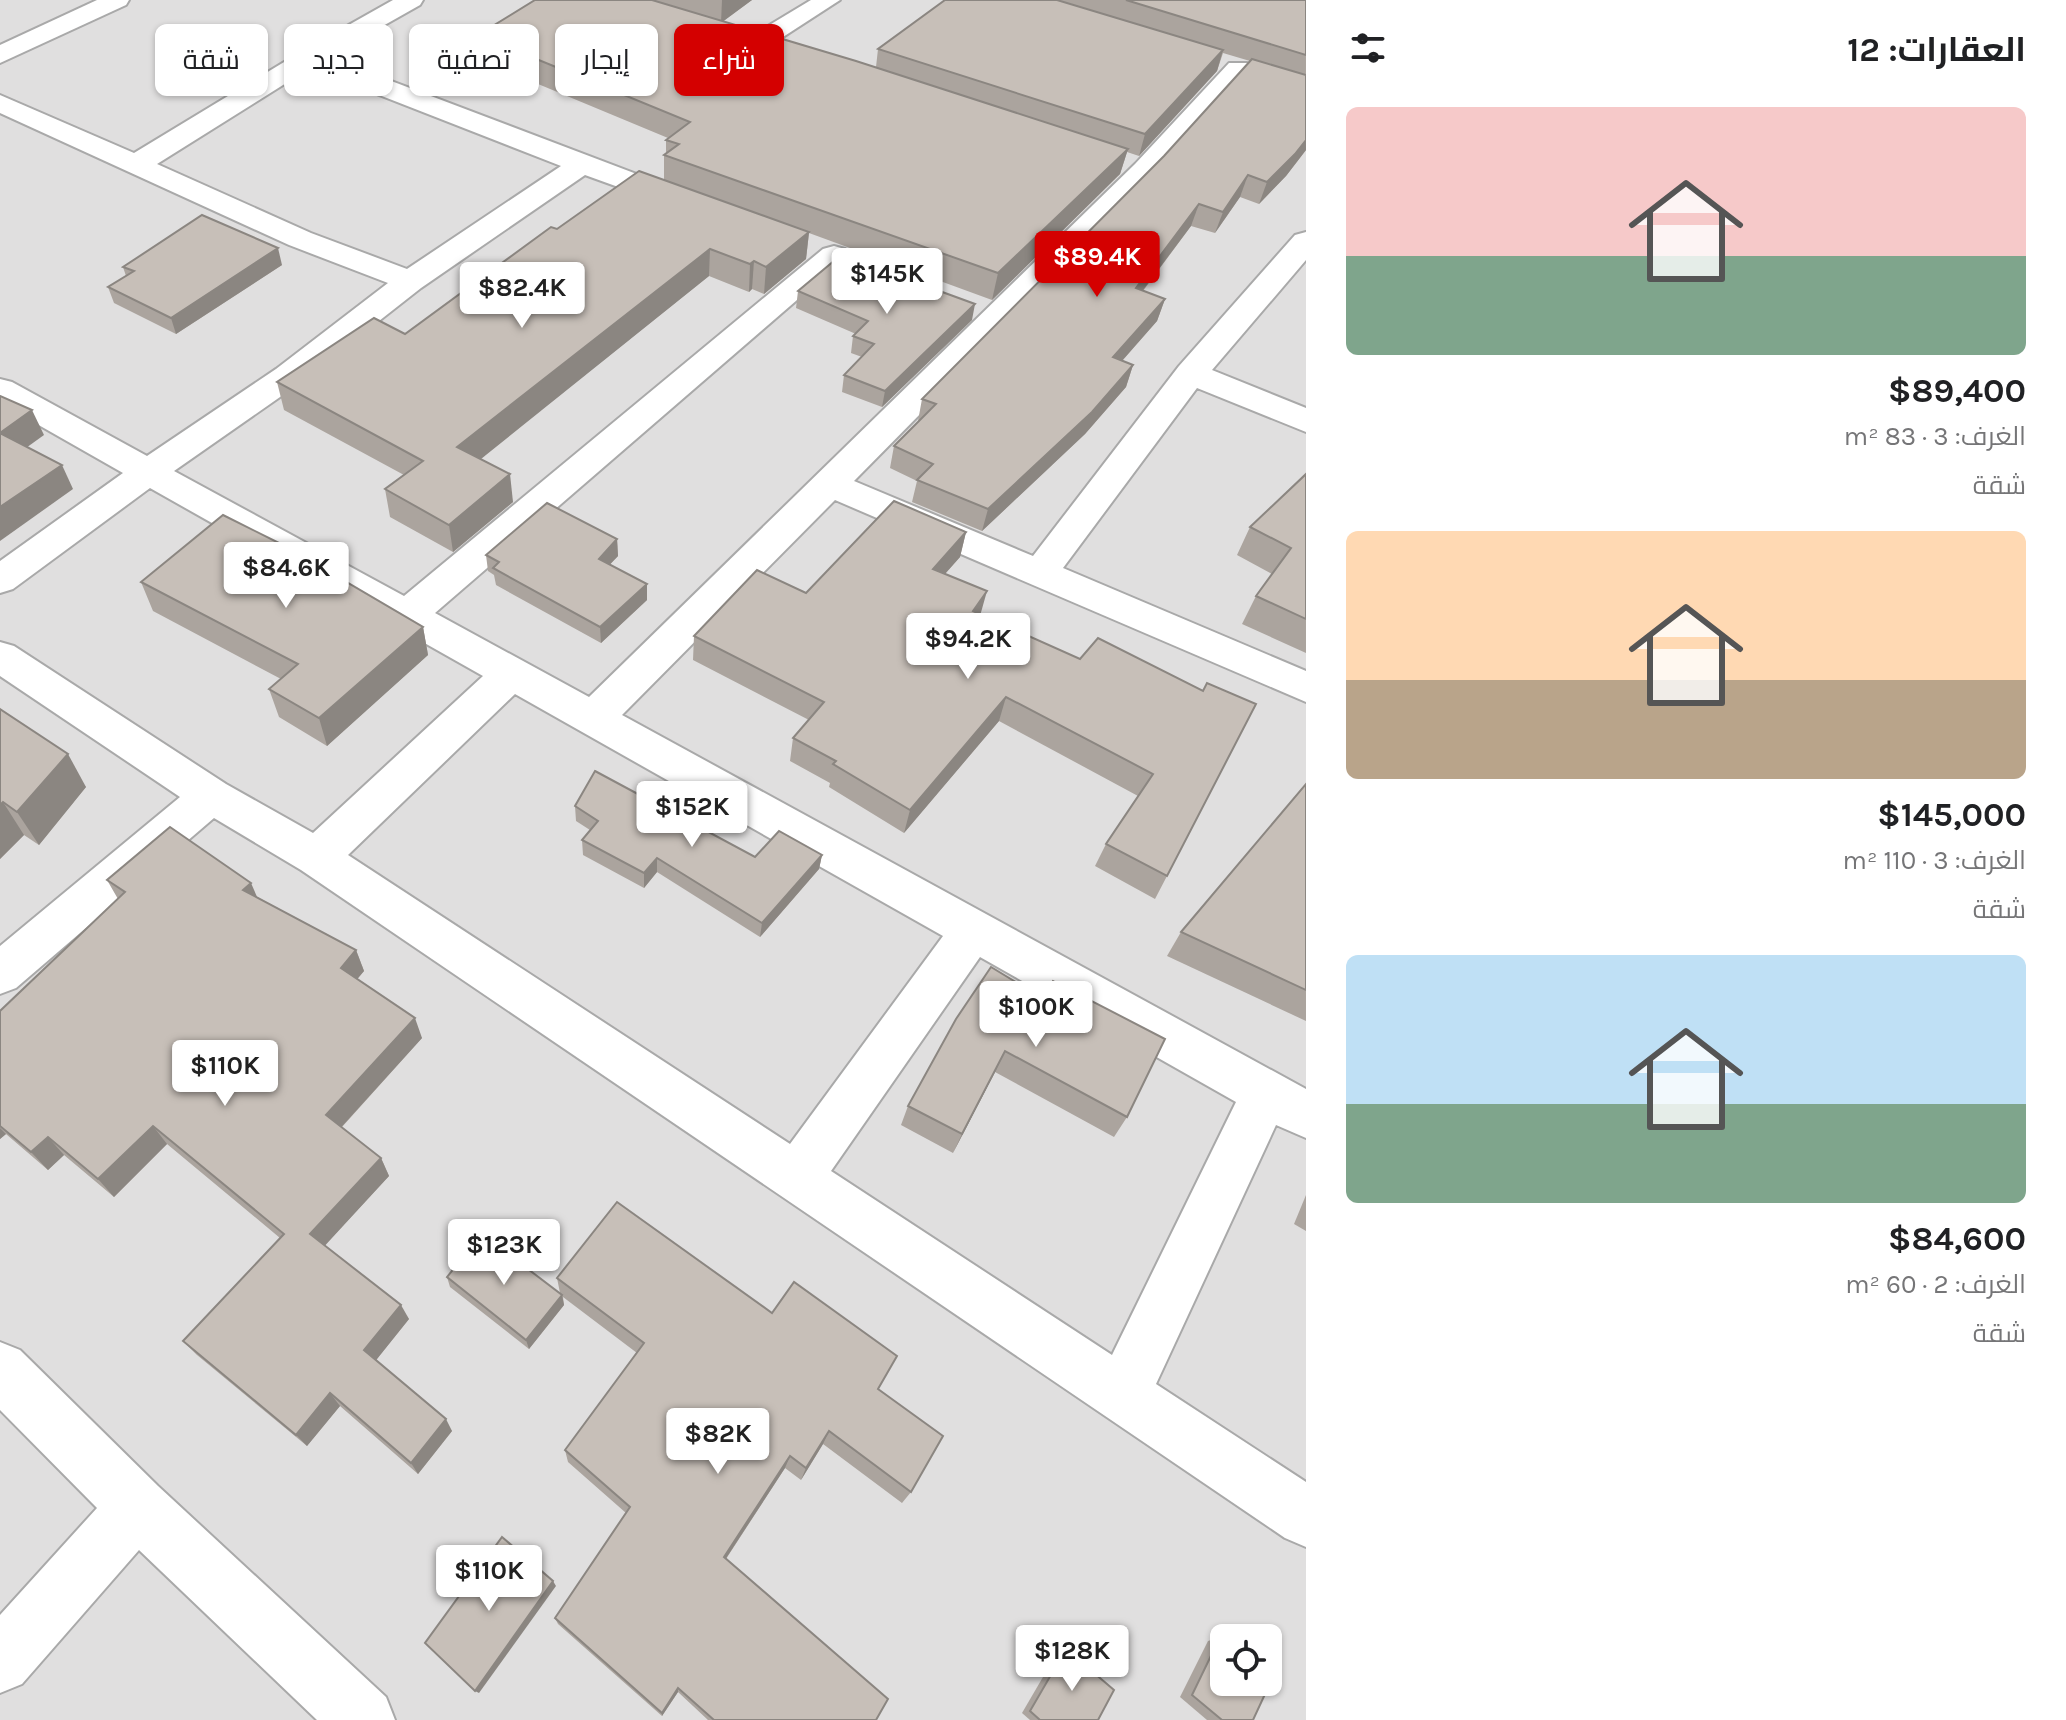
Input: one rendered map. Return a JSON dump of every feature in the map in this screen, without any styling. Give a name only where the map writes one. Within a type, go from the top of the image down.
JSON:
[{"type":"street","points":[[0,55],[117,0]]},
{"type":"street","points":[[368,24],[411,0]]},
{"type":"street","points":[[784,27],[828,0]]},
{"type":"street","points":[[784,51],[796,55]]},
{"type":"street","points":[[595,717],[830,484],[982,310],[1130,165],[1237,67]]},
{"type":"street","points":[[135,165],[284,73]]},
{"type":"street","points":[[393,91],[715,213]]},
{"type":"street","points":[[0,103],[300,239],[410,281]]},
{"type":"street","points":[[0,580],[148,472],[288,376],[410,281],[582,164]]},
{"type":"street","points":[[1039,574],[1191,373],[1306,241]]},
{"type":"street","points":[[406,616],[834,256]]},
{"type":"street","points":[[1191,373],[1306,421]]},
{"type":"street","points":[[0,389],[406,616],[595,717],[1286,1104],[1123,1394]]},
{"type":"street","points":[[830,484],[1306,687]]},
{"type":"street","points":[[0,656],[211,796],[317,857],[798,1175],[1306,1517]]},
{"type":"street","points":[[317,857],[512,673]]},
{"type":"street","points":[[0,974],[211,796]]},
{"type":"street","points":[[798,1175],[973,931]]},
{"type":"street","points":[[0,1370],[137,1507],[363,1720]]},
{"type":"street","points":[[0,1662],[137,1507]]},
{"type":"shaded area","points":[[0,0],[1306,0],[1306,1720],[0,1720]]},
{"type":"building","points":[[535,0],[652,0],[732,24],[674,24],[674,96],[784,96],[784,39],[1128,149],[998,273],[664,155],[679,144],[666,140],[690,122],[627,96],[658,96],[658,24],[555,24],[555,67],[539,60],[539,24],[496,24]]},
{"type":"building","points":[[945,0],[1057,0],[1223,50],[1145,134],[878,49]]},
{"type":"building","points":[[1126,0],[1306,0],[1306,55]]},
{"type":"building","points":[[1252,59],[1306,75],[1306,140],[1267,182],[1248,175],[1223,212],[1199,204],[1136,288],[1165,299],[1113,357],[1133,365],[1092,412],[988,509],[917,480],[933,464],[894,446],[936,404],[922,399],[1164,156]]},
{"type":"building","points":[[639,171],[809,232],[766,267],[710,249],[457,447],[510,474],[449,525],[385,489],[423,461],[277,382],[374,318],[405,334],[551,227],[557,229]]},
{"type":"building","points":[[202,215],[278,248],[171,318],[108,287],[134,271],[123,267]]},
{"type":"building","points":[[841,255],[975,304],[885,391],[844,375],[874,344],[853,336],[868,321],[798,291]]},
{"type":"building","points":[[0,396],[32,410],[0,433]]},
{"type":"building","points":[[0,433],[62,465],[0,507]]},
{"type":"building","points":[[1306,474],[1306,619],[1256,596],[1291,548],[1250,527]]},
{"type":"building","points":[[894,501],[966,532],[933,569],[987,591],[973,611],[1080,659],[1098,638],[1203,691],[1207,683],[1256,704],[1167,876],[1106,844],[1153,774],[1006,697],[910,810],[833,764],[836,761],[793,738],[824,702],[694,636],[757,570],[806,593]]},
{"type":"building","points":[[547,503],[617,539],[599,559],[647,584],[600,627],[493,568],[499,562],[486,555]]},
{"type":"building","points":[[223,515],[285,546],[423,627],[319,718],[269,689],[298,664],[141,582]]},
{"type":"building","points":[[0,709],[68,754],[17,812],[3,802],[0,805]]},
{"type":"building","points":[[595,771],[755,857],[779,831],[822,855],[762,923],[657,858],[644,873],[582,840],[598,821],[575,806]]},
{"type":"building","points":[[1306,784],[1306,990],[1181,932]]},
{"type":"building","points":[[170,827],[251,883],[243,890],[356,950],[341,968],[415,1018],[326,1115],[381,1158],[310,1234],[401,1305],[364,1350],[446,1419],[411,1463],[330,1393],[296,1435],[183,1341],[284,1234],[153,1126],[98,1179],[48,1137],[31,1152],[0,1126],[0,1011],[125,892],[107,880]]},
{"type":"building","points":[[991,967],[1044,999],[1053,981],[1165,1039],[1127,1117],[1005,1051],[962,1134],[908,1106],[956,1019]]},
{"type":"building","points":[[617,1202],[772,1313],[794,1282],[897,1356],[878,1389],[943,1436],[911,1492],[829,1431],[806,1468],[790,1456],[724,1557],[888,1699],[876,1720],[714,1720],[678,1688],[662,1713],[555,1618],[630,1507],[565,1450],[644,1343],[557,1278]]},
{"type":"building","points":[[482,1234],[562,1295],[526,1340],[447,1277]]},
{"type":"building","points":[[502,1537],[553,1581],[475,1691],[425,1643]]},
{"type":"building","points":[[1066,1649],[1114,1690],[1098,1720],[1040,1720],[1030,1711]]},
{"type":"building","points":[[1210,1658],[1210,1696],[1264,1696],[1253,1720],[1222,1720],[1192,1695]]}]
